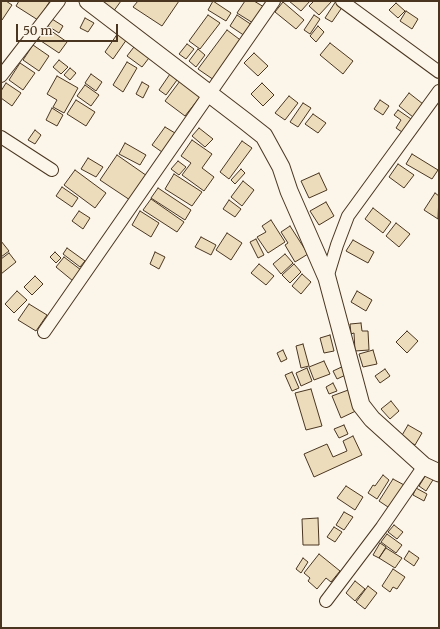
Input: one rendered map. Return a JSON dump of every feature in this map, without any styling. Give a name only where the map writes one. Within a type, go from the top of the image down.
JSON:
[{"type":"street","points":[[1,76],[59,1]]},
{"type":"street","points":[[88,1],[264,136],[281,167],[289,192],[327,278],[361,405],[372,419],[424,466],[439,473]]},
{"type":"street","points":[[44,332],[274,1]]},
{"type":"street","points":[[342,1],[439,72]]},
{"type":"street","points":[[327,278],[348,216],[439,92]]},
{"type":"street","points":[[1,137],[52,170]]},
{"type":"street","points":[[326,601],[382,527],[424,466]]},
{"type":"building","points":[[1,1],[6,1],[12,5],[2,20],[1,19]]},
{"type":"building","points":[[19,1],[50,1],[38,20],[16,6]]},
{"type":"building","points":[[98,1],[121,1],[113,12]]},
{"type":"building","points":[[138,1],[179,1],[162,26],[133,7]]},
{"type":"building","points":[[213,1],[231,13],[226,21],[208,10]]},
{"type":"building","points":[[245,1],[254,1],[264,7],[253,23],[237,13]]},
{"type":"building","points":[[289,1],[310,1],[301,11]]},
{"type":"building","points":[[314,1],[332,1],[319,15],[309,6]]},
{"type":"building","points":[[336,1],[343,6],[332,22],[325,18]]},
{"type":"building","points":[[283,2],[304,20],[296,29],[275,12]]},
{"type":"building","points":[[396,3],[405,11],[398,18],[389,10]]},
{"type":"building","points":[[406,11],[418,19],[412,29],[400,21]]},
{"type":"building","points":[[208,15],[220,23],[200,49],[189,41]]},
{"type":"building","points":[[237,15],[252,25],[245,36],[230,26]]},
{"type":"building","points":[[314,15],[320,19],[310,34],[304,30]]},
{"type":"building","points":[[85,18],[94,23],[88,32],[80,28]]},
{"type":"building","points":[[52,19],[63,26],[59,33],[48,26]]},
{"type":"building","points":[[318,26],[324,32],[316,42],[310,36]]},
{"type":"building","points":[[47,28],[67,42],[59,53],[38,39]]},
{"type":"building","points":[[227,30],[243,42],[214,80],[198,69]]},
{"type":"building","points":[[118,33],[127,39],[113,59],[105,52]]},
{"type":"building","points":[[137,43],[152,54],[142,67],[127,56]]},
{"type":"building","points":[[330,43],[353,61],[343,74],[320,55]]},
{"type":"building","points":[[187,44],[194,49],[186,59],[179,54]]},
{"type":"building","points":[[33,45],[49,56],[39,71],[23,60]]},
{"type":"building","points":[[198,49],[205,55],[196,67],[189,61]]},
{"type":"building","points":[[254,53],[268,66],[258,76],[244,63]]},
{"type":"building","points":[[59,60],[68,67],[61,74],[53,67]]},
{"type":"building","points":[[127,62],[137,68],[123,92],[113,85]]},
{"type":"building","points":[[20,63],[35,73],[23,90],[9,80]]},
{"type":"building","points":[[70,68],[76,73],[70,80],[64,75]]},
{"type":"building","points":[[91,74],[102,82],[96,91],[85,83]]},
{"type":"building","points":[[170,74],[177,80],[166,95],[159,90]]},
{"type":"building","points":[[57,76],[78,88],[64,113],[53,107],[57,100],[47,94]]},
{"type":"building","points":[[180,81],[200,97],[185,116],[165,101]]},
{"type":"building","points":[[142,82],[149,86],[143,98],[136,94]]},
{"type":"building","points":[[6,83],[21,93],[12,106],[1,98],[1,91]]},
{"type":"building","points":[[262,83],[274,95],[263,106],[251,94]]},
{"type":"building","points":[[85,85],[99,95],[91,106],[77,96]]},
{"type":"building","points":[[409,93],[423,104],[413,117],[399,106]]},
{"type":"building","points":[[289,96],[298,103],[285,120],[275,113]]},
{"type":"building","points":[[76,100],[95,112],[86,126],[67,114]]},
{"type":"building","points":[[380,100],[389,106],[383,115],[374,109]]},
{"type":"building","points":[[303,103],[311,108],[298,127],[290,122]]},
{"type":"building","points":[[52,108],[63,115],[57,126],[46,120]]},
{"type":"building","points":[[398,110],[411,119],[402,132],[396,128],[401,120],[394,115]]},
{"type":"building","points":[[313,114],[326,123],[318,133],[305,124]]},
{"type":"building","points":[[165,127],[175,133],[162,152],[152,145]]},
{"type":"building","points":[[199,128],[213,139],[205,147],[192,136]]},
{"type":"building","points":[[35,130],[41,135],[35,144],[28,140]]},
{"type":"building","points":[[192,140],[212,154],[202,168],[214,177],[204,191],[182,175],[191,163],[181,156]]},
{"type":"building","points":[[242,141],[252,148],[229,179],[220,172]]},
{"type":"building","points":[[125,143],[146,155],[140,165],[119,154]]},
{"type":"building","points":[[412,154],[438,170],[432,179],[406,164]]},
{"type":"building","points":[[117,155],[150,178],[133,202],[100,180]]},
{"type":"building","points":[[88,158],[103,167],[96,177],[81,169]]},
{"type":"building","points":[[178,161],[186,167],[179,175],[171,169]]},
{"type":"building","points":[[398,164],[414,175],[404,188],[389,177]]},
{"type":"building","points":[[241,169],[245,173],[235,184],[231,180]]},
{"type":"building","points":[[75,170],[106,193],[95,208],[64,185]]},
{"type":"building","points":[[319,173],[327,190],[309,198],[301,181]]},
{"type":"building","points":[[174,174],[202,192],[192,206],[165,189]]},
{"type":"building","points":[[243,181],[254,190],[242,206],[231,197]]},
{"type":"building","points":[[62,187],[78,198],[72,207],[56,196]]},
{"type":"building","points":[[158,188],[191,210],[185,220],[151,198]]},
{"type":"building","points":[[435,193],[439,196],[438,219],[424,210]]},
{"type":"building","points":[[151,199],[184,222],[177,232],[143,210]]},
{"type":"building","points":[[229,200],[241,209],[235,217],[223,209]]},
{"type":"building","points":[[326,202],[334,216],[319,225],[310,211]]},
{"type":"building","points":[[373,208],[391,222],[383,233],[365,219]]},
{"type":"building","points":[[79,211],[90,218],[83,229],[72,221]]},
{"type":"building","points":[[140,211],[159,223],[151,237],[132,225]]},
{"type":"building","points":[[271,220],[285,242],[268,253],[257,237],[266,232],[262,226]]},
{"type":"building","points":[[396,223],[410,234],[399,247],[386,236]]},
{"type":"building","points":[[290,226],[308,254],[295,262],[285,245],[288,243],[281,232]]},
{"type":"building","points":[[227,233],[242,243],[231,260],[216,250]]},
{"type":"building","points":[[201,237],[216,245],[211,255],[195,247]]},
{"type":"building","points":[[256,239],[264,255],[258,258],[250,242]]},
{"type":"building","points":[[353,240],[374,252],[368,263],[346,251]]},
{"type":"building","points":[[1,241],[9,251],[1,257]]},
{"type":"building","points":[[67,248],[85,261],[80,267],[63,254]]},
{"type":"building","points":[[55,252],[61,258],[56,263],[50,257]]},
{"type":"building","points":[[155,252],[165,257],[159,269],[150,264]]},
{"type":"building","points":[[9,253],[16,262],[1,274],[1,259]]},
{"type":"building","points":[[285,254],[293,263],[281,274],[273,264]]},
{"type":"building","points":[[64,257],[81,270],[73,281],[56,267]]},
{"type":"building","points":[[259,264],[274,276],[266,285],[251,273]]},
{"type":"building","points":[[294,264],[301,272],[290,283],[282,275]]},
{"type":"building","points":[[302,274],[311,282],[301,294],[292,286]]},
{"type":"building","points":[[35,276],[43,284],[32,295],[24,287]]},
{"type":"building","points":[[17,291],[27,300],[14,313],[5,304]]},
{"type":"building","points":[[357,291],[372,300],[366,311],[351,302]]},
{"type":"building","points":[[29,304],[47,315],[36,331],[18,320]]},
{"type":"building","points":[[361,323],[362,331],[368,331],[369,350],[355,351],[354,333],[351,334],[350,324]]},
{"type":"building","points":[[407,331],[418,341],[407,353],[396,342]]},
{"type":"building","points":[[330,335],[334,351],[324,353],[320,338]]},
{"type":"building","points":[[303,344],[309,366],[301,368],[296,346]]},
{"type":"building","points":[[283,350],[287,359],[281,362],[277,353]]},
{"type":"building","points":[[373,350],[377,364],[363,367],[359,354]]},
{"type":"building","points":[[324,361],[330,374],[314,380],[309,367]]},
{"type":"building","points":[[346,365],[350,373],[337,379],[333,371]]},
{"type":"building","points":[[307,368],[312,381],[301,386],[296,373]]},
{"type":"building","points":[[385,369],[390,376],[380,383],[375,376]]},
{"type":"building","points":[[292,372],[299,388],[292,391],[285,375]]},
{"type":"building","points":[[333,383],[337,391],[329,394],[326,387]]},
{"type":"building","points":[[311,389],[322,426],[306,430],[295,393]]},
{"type":"building","points":[[351,389],[360,409],[341,418],[332,396]]},
{"type":"building","points":[[391,401],[399,411],[390,419],[381,409]]},
{"type":"building","points":[[344,425],[348,434],[339,438],[334,429]]},
{"type":"building","points":[[408,425],[422,433],[415,445],[401,437]]},
{"type":"building","points":[[353,436],[362,455],[314,477],[304,454],[327,444],[333,457],[347,451],[343,441]]},
{"type":"building","points":[[429,470],[436,475],[426,491],[419,486]]},
{"type":"building","points":[[383,475],[389,480],[377,499],[368,493],[373,485],[375,486]]},
{"type":"building","points":[[393,479],[406,486],[391,509],[379,501]]},
{"type":"building","points":[[346,486],[363,497],[355,510],[337,498]]},
{"type":"building","points":[[416,488],[427,494],[424,501],[413,495]]},
{"type":"building","points":[[344,512],[353,517],[344,530],[336,525]]},
{"type":"building","points":[[318,518],[319,545],[303,545],[302,519]]},
{"type":"building","points":[[394,525],[403,532],[397,539],[388,532]]},
{"type":"building","points":[[334,527],[342,532],[335,542],[327,537]]},
{"type":"building","points":[[387,534],[402,545],[396,553],[381,542]]},
{"type":"building","points":[[380,543],[386,547],[379,558],[373,555]]},
{"type":"building","points":[[386,548],[402,558],[395,568],[379,558]]},
{"type":"building","points":[[409,551],[419,558],[414,566],[404,559]]},
{"type":"building","points":[[319,554],[340,571],[331,582],[326,578],[317,589],[308,581],[310,578],[304,573]]},
{"type":"building","points":[[303,558],[308,562],[301,573],[296,569]]},
{"type":"building","points":[[393,569],[405,577],[397,589],[393,587],[390,592],[382,586]]},
{"type":"building","points":[[355,581],[365,589],[355,601],[346,593]]},
{"type":"building","points":[[368,586],[377,593],[365,609],[356,602]]}]
